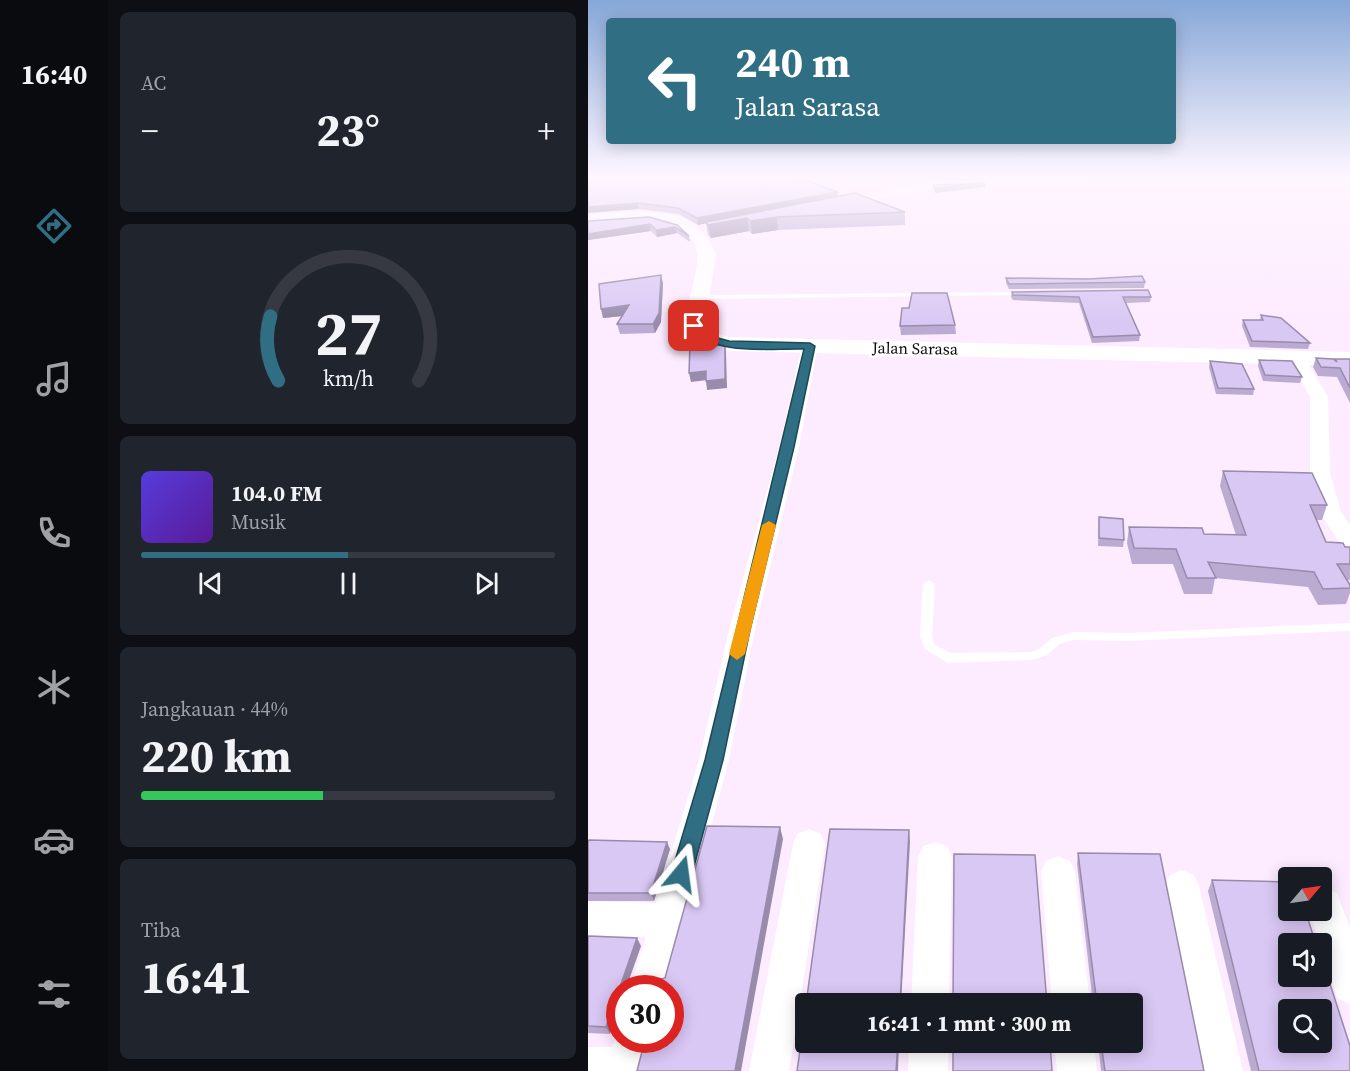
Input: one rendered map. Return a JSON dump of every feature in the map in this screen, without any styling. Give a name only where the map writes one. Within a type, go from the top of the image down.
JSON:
[{"type":"street","name":"Jalan Sarasa","points":[[684,225],[697,231],[707,254],[694,326],[704,337],[729,344],[1350,359]]},
{"type":"street","points":[[652,975],[714,760],[742,630],[789,447],[810,346]]},
{"type":"street","points":[[1296,357],[1319,397],[1321,409],[1320,473],[1330,512],[1350,541]]},
{"type":"street","points":[[769,1071],[809,844]]},
{"type":"street","points":[[930,993],[935,856]]},
{"type":"street","points":[[1058,872],[1070,993]]},
{"type":"street","points":[[1182,886],[1223,1071]]},
{"type":"street","points":[[588,918],[668,920]]},
{"type":"street","points":[[1329,921],[1350,985]]},
{"type":"street","points":[[928,1071],[929,1053]]},
{"type":"street","points":[[1075,1053],[1077,1071]]},
{"type":"lane","points":[[698,297],[1029,294]]},
{"type":"lane","points":[[929,584],[926,636],[929,646],[948,658],[1032,656],[1043,652],[1056,641],[1073,636],[1129,637],[1350,627]]},
{"type":"building","points":[[588,225],[644,225],[588,234]]},
{"type":"building","points":[[651,225],[677,225],[689,236],[675,227],[656,230]]},
{"type":"building","points":[[661,275],[659,313],[653,324],[617,324],[629,305],[601,309],[599,284]]},
{"type":"building","points":[[1142,276],[1145,282],[1009,284],[1006,278],[1088,279]]},
{"type":"building","points":[[1148,290],[1151,297],[1123,297],[1140,335],[1093,337],[1079,297],[1013,295],[1012,292]]},
{"type":"building","points":[[912,293],[947,293],[955,325],[900,326],[902,308],[909,308]]},
{"type":"building","points":[[1261,315],[1281,318],[1310,343],[1252,341],[1243,320],[1263,320]]},
{"type":"building","points":[[714,342],[713,346],[725,345],[725,379],[706,381],[706,371],[689,373],[690,344]]},
{"type":"building","points":[[1316,358],[1333,359],[1337,362],[1335,359],[1350,359],[1350,388],[1340,368],[1321,367]]},
{"type":"building","points":[[1259,360],[1292,361],[1302,377],[1265,375]]},
{"type":"building","points":[[1210,361],[1242,364],[1254,389],[1218,388]]},
{"type":"building","points":[[1223,471],[1312,473],[1327,505],[1310,505],[1326,542],[1343,543],[1345,547],[1350,547],[1350,564],[1337,564],[1350,588],[1323,589],[1314,572],[1208,562],[1216,578],[1187,578],[1176,549],[1134,548],[1129,527],[1202,528],[1204,534],[1246,535]]},
{"type":"building","points":[[1099,517],[1123,519],[1124,540],[1099,538]]},
{"type":"building","points":[[707,826],[780,827],[735,1071],[637,1071],[642,1053],[684,1053],[684,975],[666,975]]},
{"type":"building","points":[[830,829],[909,830],[901,993],[808,993]]},
{"type":"building","points":[[589,840],[667,842],[651,893],[588,893]]},
{"type":"building","points":[[1078,853],[1160,854],[1204,1071],[1105,1071],[1103,1053],[1143,1053],[1143,993],[1096,993]]},
{"type":"building","points":[[954,854],[1035,855],[1046,993],[953,993]]},
{"type":"building","points":[[1212,880],[1278,882],[1278,921],[1309,921],[1312,933],[1278,933],[1278,987],[1331,987],[1350,1046],[1350,1071],[1259,1071]]},
{"type":"building","points":[[588,936],[637,938],[624,975],[606,975],[606,1027],[588,1026]]},
{"type":"building","points":[[800,1053],[897,1053],[896,1071],[797,1071]]},
{"type":"building","points":[[953,1053],[1051,1053],[1052,1071],[953,1071]]},
{"type":"slow traffic","points":[[737,654],[769,525]]},
{"type":"route","points":[[681,874],[714,760],[742,630],[789,447],[810,346],[729,344],[704,337],[697,332],[694,326]]}]
